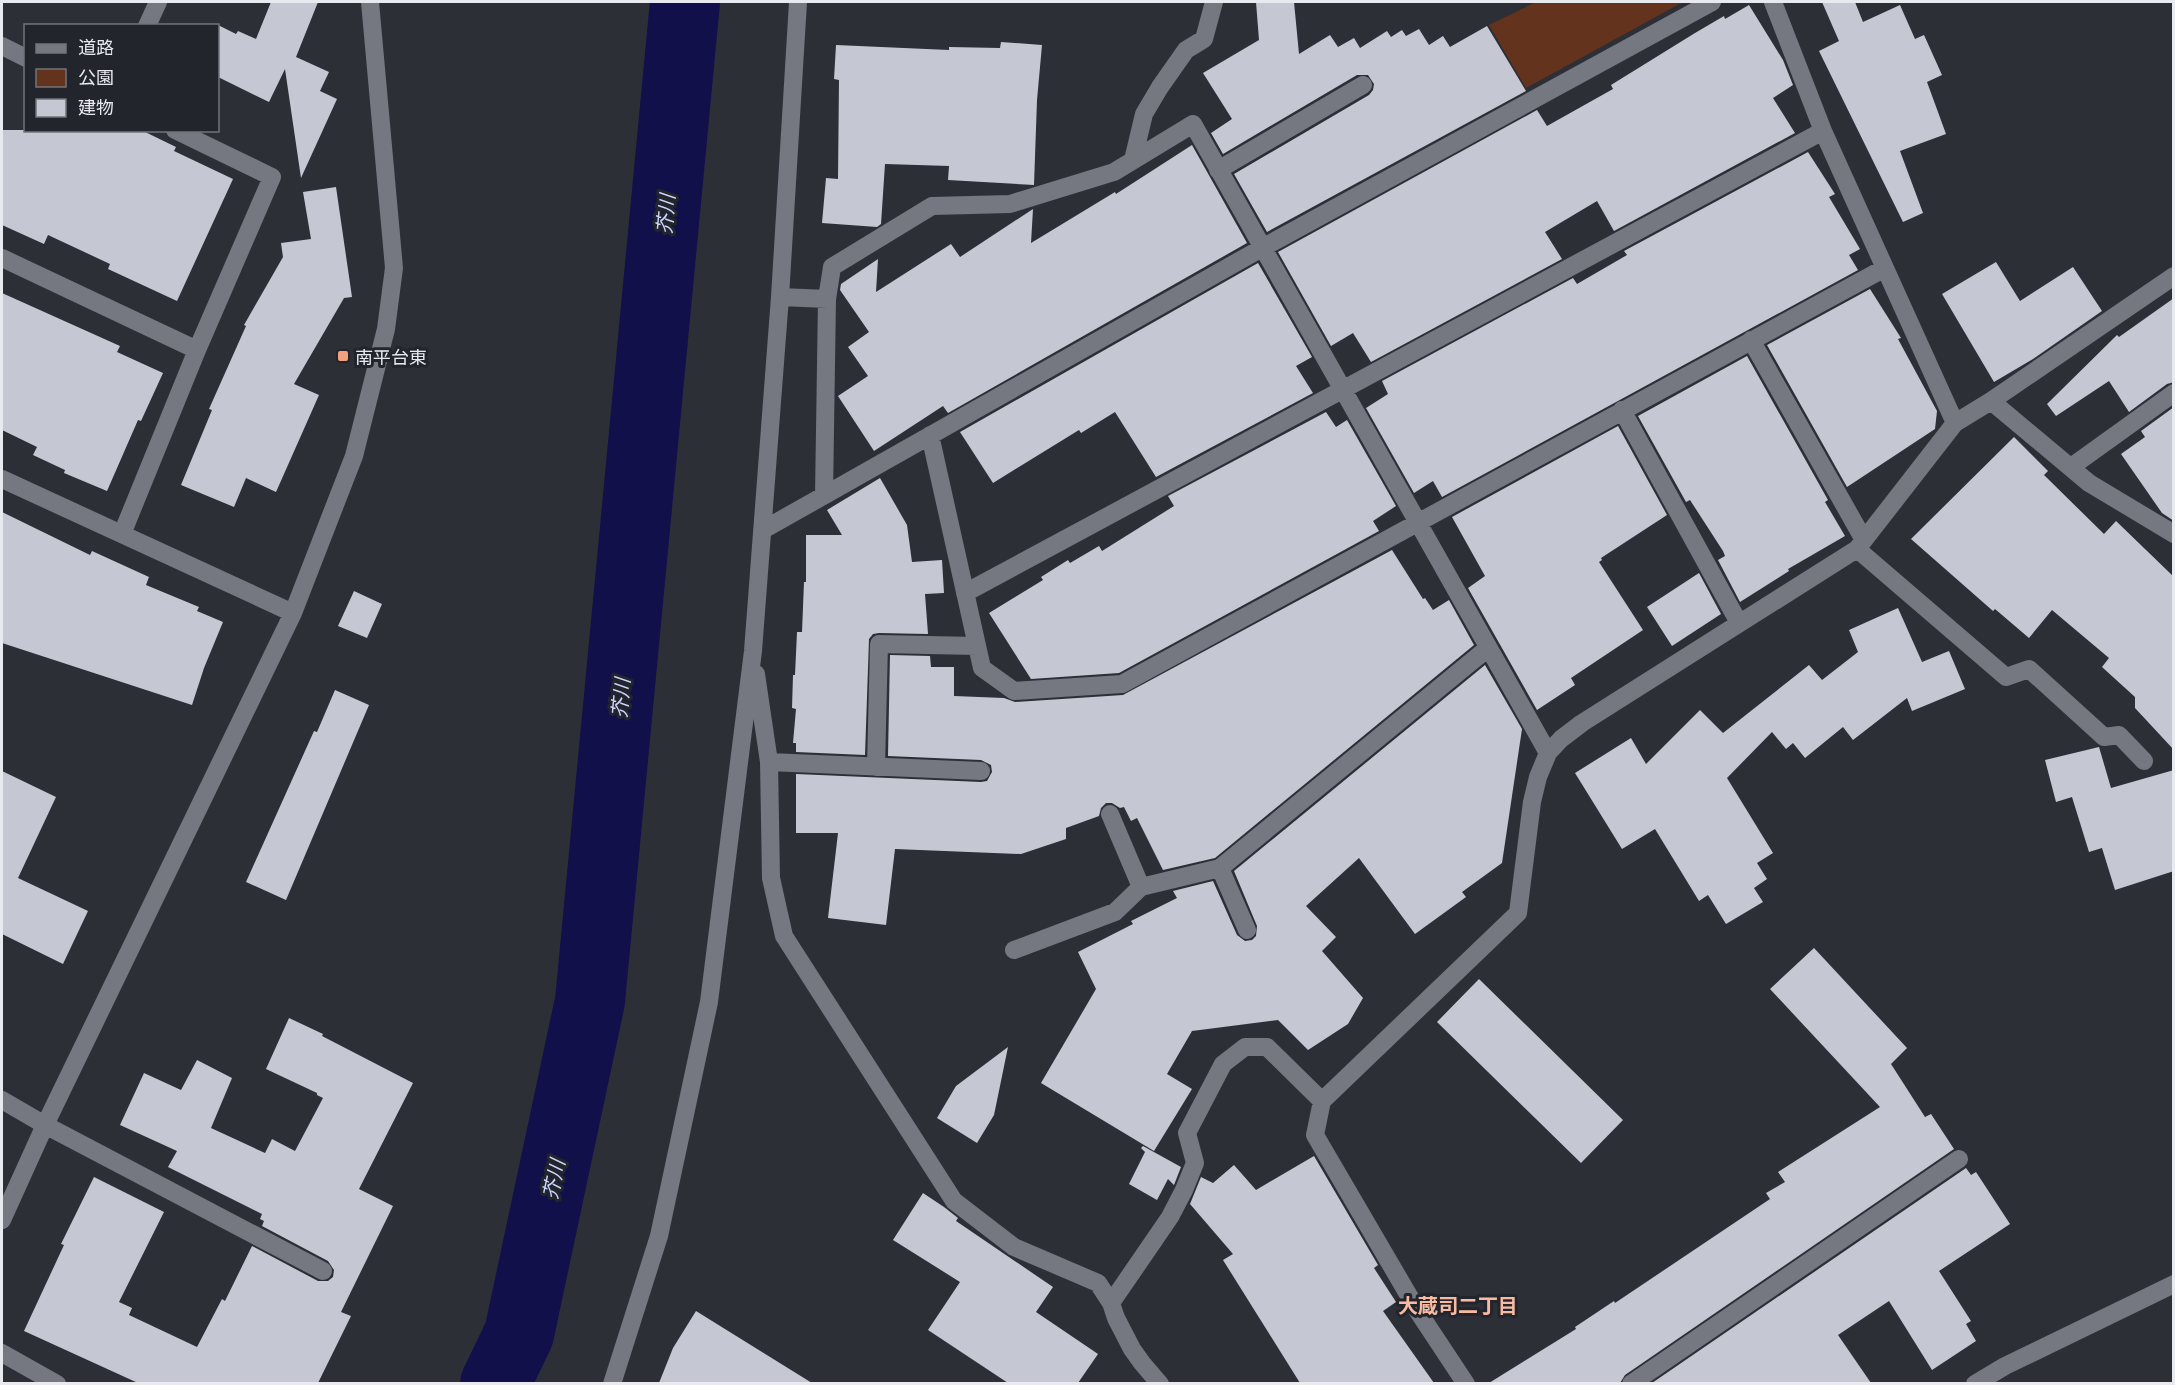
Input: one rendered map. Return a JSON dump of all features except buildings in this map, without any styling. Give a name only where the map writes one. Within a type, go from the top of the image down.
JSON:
[{"type":"street","points":[[148,24],[158,2]]},
{"type":"street","points":[[2,1220],[45,1125],[293,613],[356,450],[387,329],[394,268],[370,2]]},
{"type":"street","points":[[612,1383],[659,1236],[709,1002],[753,651],[780,297],[798,2]]},
{"type":"street","points":[[1133,160],[1144,114],[1185,50],[1204,39],[1214,2]]},
{"type":"street","points":[[763,530],[1262,248],[1712,2]]},
{"type":"street","points":[[1772,2],[1824,131],[1955,423]]},
{"type":"street","points":[[2,46],[24,57]]},
{"type":"street","points":[[1218,170],[1363,85]]},
{"type":"street","points":[[824,495],[827,299],[832,267],[932,206],[1010,204],[1114,172],[1193,124],[1548,753]]},
{"type":"street","points":[[966,593],[1824,131]]},
{"type":"street","points":[[122,534],[197,350],[272,177],[180,132]]},
{"type":"street","points":[[2,258],[197,350]]},
{"type":"street","points":[[930,435],[982,668],[1014,691],[1122,684],[1884,268]]},
{"type":"street","points":[[1466,1383],[1419,1313],[1316,1134],[1322,1101],[1518,913],[1532,801],[1538,777],[1548,753],[1561,739],[1582,723],[1861,545],[1955,423],[2174,276]]},
{"type":"street","points":[[780,297],[827,299]]},
{"type":"street","points":[[1751,340],[1861,545],[2006,677],[2029,669],[2104,737],[2119,735],[2144,761]]},
{"type":"street","points":[[2070,467],[2174,393]]},
{"type":"street","points":[[1991,401],[2089,483],[2174,534]]},
{"type":"street","points":[[1622,410],[1739,623]]},
{"type":"street","points":[[2,479],[293,613]]},
{"type":"street","points":[[876,767],[879,644],[977,646]]},
{"type":"street","points":[[1014,950],[1115,912],[1141,887],[1220,868],[1488,648]]},
{"type":"street","points":[[753,651],[769,762],[771,878],[784,936],[954,1201],[1014,1247],[1098,1283],[1111,1303],[1132,1349],[1160,1383]]},
{"type":"street","points":[[769,762],[981,771]]},
{"type":"street","points":[[1110,814],[1141,887]]},
{"type":"street","points":[[1220,868],[1247,930]]},
{"type":"street","points":[[1111,1303],[1170,1217],[1184,1190],[1196,1162],[1187,1133],[1222,1064],[1245,1047],[1267,1047],[1322,1101]]},
{"type":"street","points":[[2,1100],[45,1125],[323,1271]]},
{"type":"street","points":[[1631,1383],[1959,1160]]},
{"type":"street","points":[[1976,1383],[2005,1366],[2174,1284]]},
{"type":"street","points":[[2,1353],[57,1383]]},
{"type":"green space","points":[[1536,2],[1683,2],[1526,88],[1489,25]]},
{"type":"waterway","name":"芥川","points":[[495,1384],[519,1334],[590,1001],[685,2]]},
{"type":"place","name":"南平台東","points":[[343,356]]},
{"type":"district","name":"大蔵司二丁目","points":[[1458,1304]]}]
